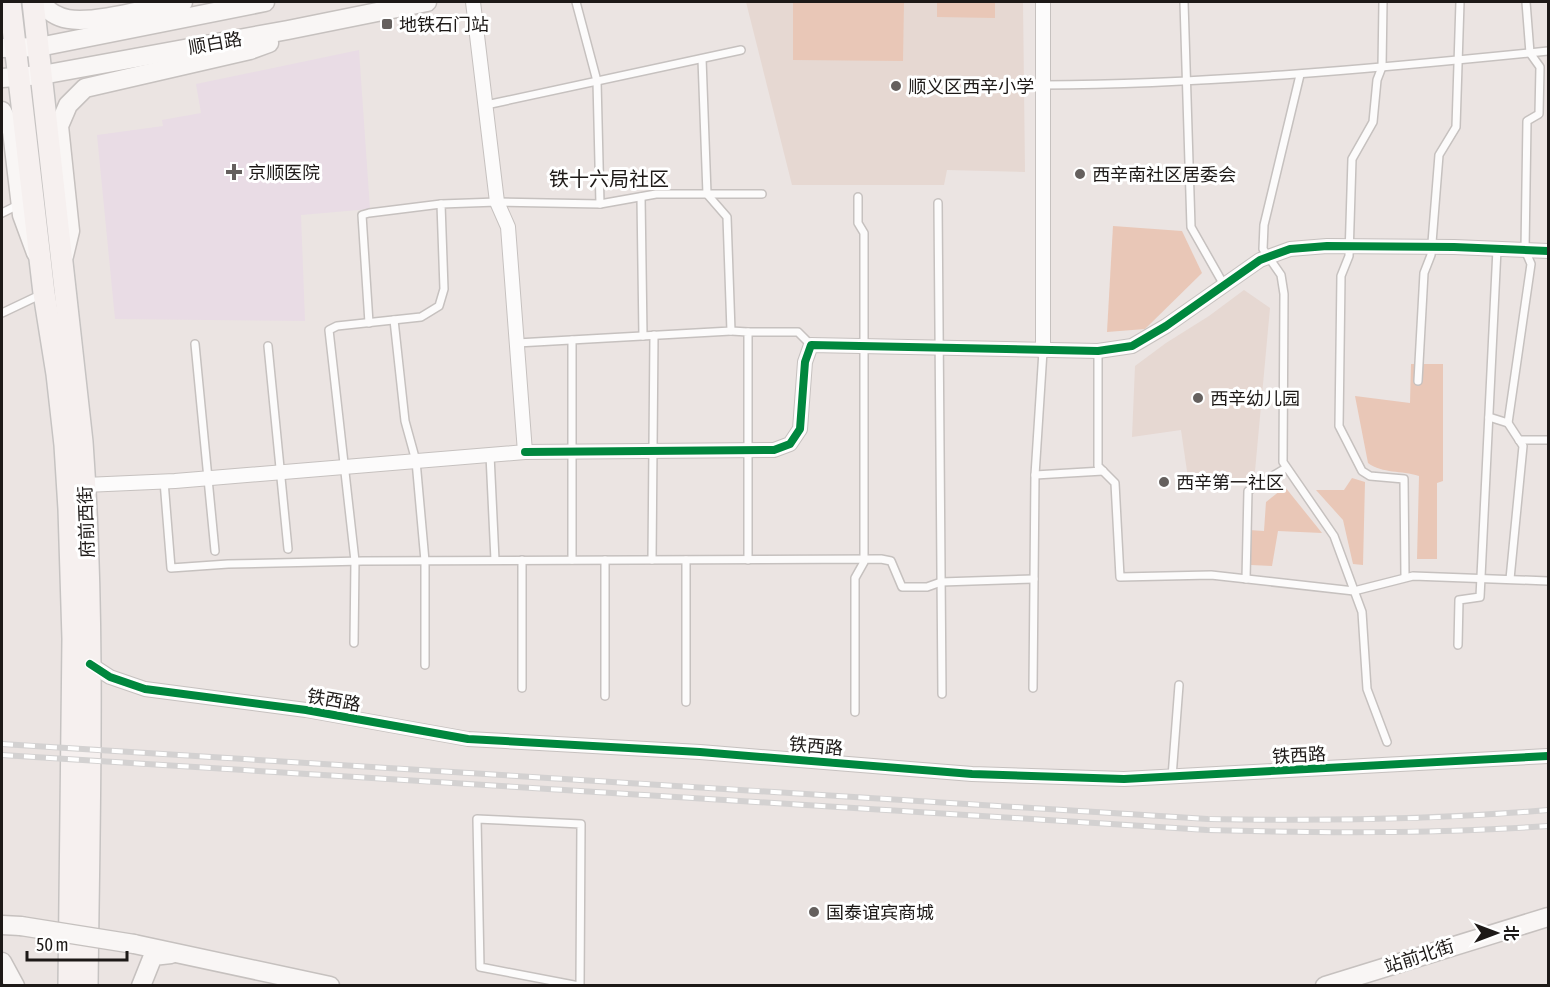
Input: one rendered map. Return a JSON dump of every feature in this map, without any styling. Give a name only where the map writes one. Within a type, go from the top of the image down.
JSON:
[{"type":"main road","name":"府前西街","points":[[10,2],[10,63],[27,200],[41,266],[65,445],[72,575],[69,986]]},
{"type":"main road","name":"府前西街","points":[[33,2],[85,485],[90,664],[87,986]]},
{"type":"main road","points":[[42,2],[59,17],[82,20],[183,2]]},
{"type":"main road","name":"顺白路","points":[[10,63],[40,61],[265,2]]},
{"type":"main road","name":"顺白路","points":[[10,63],[288,30],[427,2]]},
{"type":"main road","points":[[62,261],[70,231],[59,126],[63,113],[72,99],[85,88],[250,50],[275,40],[288,30]]},
{"type":"main road","points":[[2,111],[13,136],[27,200]]},
{"type":"main road","name":"站前北街","points":[[1325,986],[1548,917]]},
{"type":"main road","points":[[2,925],[134,944],[330,986]]},
{"type":"main road","points":[[141,986],[153,956],[175,953]]},
{"type":"main road","points":[[2,962],[15,986]]},
{"type":"street","points":[[473,2],[497,202],[508,227],[525,452]]},
{"type":"street","points":[[1043,2],[1043,351]]},
{"type":"street","points":[[85,485],[208,478],[525,452],[774,450],[790,444],[800,429],[805,362],[811,345],[1098,351],[1132,346],[1166,326],[1260,260],[1290,249],[1350,246],[1548,251]]},
{"type":"street","name":"铁西路","points":[[90,664],[110,677],[145,689],[306,710],[468,739],[700,752],[972,774],[1124,779],[1548,756]]},
{"type":"lane","points":[[576,2],[597,81],[600,204]]},
{"type":"lane","points":[[1184,2],[1191,227],[1224,285]]},
{"type":"lane","points":[[1383,2],[1382,67],[1377,80],[1373,122],[1352,159],[1350,246],[1349,256],[1341,276],[1339,426],[1362,471],[1370,476],[1404,479],[1405,576]]},
{"type":"lane","points":[[1418,381],[1424,273],[1431,255],[1439,155],[1456,127],[1460,2]]},
{"type":"lane","points":[[1508,423],[1531,264],[1525,250],[1527,121],[1539,114],[1540,67],[1530,53],[1526,2]]},
{"type":"lane","points":[[486,105],[741,50]]},
{"type":"lane","points":[[1043,85],[1186,83],[1300,75],[1548,51]]},
{"type":"lane","points":[[702,58],[707,194],[727,217],[730,331]]},
{"type":"lane","points":[[1300,75],[1264,225],[1263,249],[1281,275],[1284,294],[1283,462],[1334,536],[1362,612],[1367,689],[1387,742]]},
{"type":"lane","points":[[369,322],[362,216],[369,213],[441,204],[497,202],[600,204],[656,194],[762,194]]},
{"type":"lane","points":[[641,197],[643,336]]},
{"type":"lane","points":[[855,712],[855,578],[864,559],[864,233],[858,223],[858,197]]},
{"type":"lane","points":[[2,213],[27,200]]},
{"type":"lane","points":[[938,203],[942,694]]},
{"type":"lane","points":[[354,643],[355,561],[329,330],[337,326],[421,317],[438,306],[444,289],[441,204]]},
{"type":"lane","points":[[1458,645],[1460,600],[1480,597],[1497,249]]},
{"type":"lane","points":[[2,313],[44,293]]},
{"type":"lane","points":[[394,320],[405,421],[416,461],[425,561],[425,665]]},
{"type":"lane","points":[[517,343],[730,331],[798,332],[811,345]]},
{"type":"lane","points":[[748,332],[748,560]]},
{"type":"lane","points":[[652,560],[654,335]]},
{"type":"lane","points":[[572,340],[572,560]]},
{"type":"lane","points":[[195,344],[215,552]]},
{"type":"lane","points":[[268,346],[288,549]]},
{"type":"lane","points":[[1033,688],[1035,475],[1043,351]]},
{"type":"lane","points":[[1098,351],[1098,466],[1115,483],[1120,577],[1211,574],[1354,591],[1405,576],[1548,581]]},
{"type":"lane","points":[[1489,417],[1508,423],[1523,446],[1510,579]]},
{"type":"lane","points":[[1519,440],[1548,440]]},
{"type":"lane","points":[[490,455],[495,560]]},
{"type":"lane","points":[[1246,579],[1248,491],[1286,468]]},
{"type":"lane","points":[[1035,475],[1103,471]]},
{"type":"lane","points":[[164,481],[171,568],[228,564],[355,561],[864,559],[891,561],[902,587],[927,586],[941,582],[1034,579]]},
{"type":"lane","points":[[522,560],[522,688]]},
{"type":"lane","points":[[605,560],[605,696]]},
{"type":"lane","points":[[686,560],[686,702]]},
{"type":"lane","points":[[1172,777],[1179,685]]},
{"type":"lane","points":[[477,819],[581,824],[579,986],[553,983],[480,967],[477,819]]},
{"type":"shaded area","name":"顺义区西辛小学","points":[[746,2],[1023,2],[1025,172],[947,170],[944,185],[792,185]]},
{"type":"shaded area","points":[[793,2],[904,2],[903,61],[793,60]]},
{"type":"shaded area","points":[[937,2],[995,2],[995,18],[937,17]]},
{"type":"shaded area","name":"京顺医院","points":[[359,50],[370,209],[301,215],[305,321],[115,319],[97,135],[163,126],[162,120],[201,113],[196,84]]},
{"type":"shaded area","points":[[1113,226],[1182,231],[1202,273],[1145,329],[1107,332]]},
{"type":"shaded area","name":"西辛幼儿园","points":[[1244,290],[1270,308],[1254,482],[1189,485],[1181,430],[1132,437],[1135,366]]},
{"type":"shaded area","points":[[1411,364],[1443,364],[1443,481],[1437,483],[1437,559],[1417,559],[1419,476],[1380,469],[1368,463],[1355,396],[1410,403]]},
{"type":"shaded area","points":[[1352,478],[1365,482],[1363,565],[1353,564],[1343,520],[1316,490],[1344,490]]},
{"type":"shaded area","points":[[1285,487],[1322,533],[1278,531],[1272,566],[1251,565],[1249,530],[1264,531],[1266,502]]},
{"type":"railway","points":[[2,744],[1208,819],[1378,819],[1548,810]]},
{"type":"railway","points":[[2,755],[1207,830],[1378,832],[1548,826]]},
{"type":"cycle path","points":[[525,452],[774,450],[790,444],[800,429],[805,362],[811,345],[1098,351],[1132,346],[1166,326],[1260,260],[1290,249],[1327,246],[1454,247],[1548,251]]},
{"type":"cycle path","points":[[90,664],[110,677],[145,689],[306,710],[468,739],[700,752],[972,774],[1124,779],[1548,756]]},
{"type":"place","name":"地铁石门站","points":[[387,24]]},
{"type":"place","name":"顺义区西辛小学","points":[[896,86]]},
{"type":"place","name":"京顺医院","points":[[234,172]]},
{"type":"place","name":"西辛南社区居委会","points":[[1080,174]]},
{"type":"place","name":"西辛幼儿园","points":[[1198,398]]},
{"type":"place","name":"西辛第一社区","points":[[1164,482]]},
{"type":"place","name":"国泰谊宾商城","points":[[814,912]]},
{"type":"district","name":"铁十六局社区","points":[[609,178]]}]
